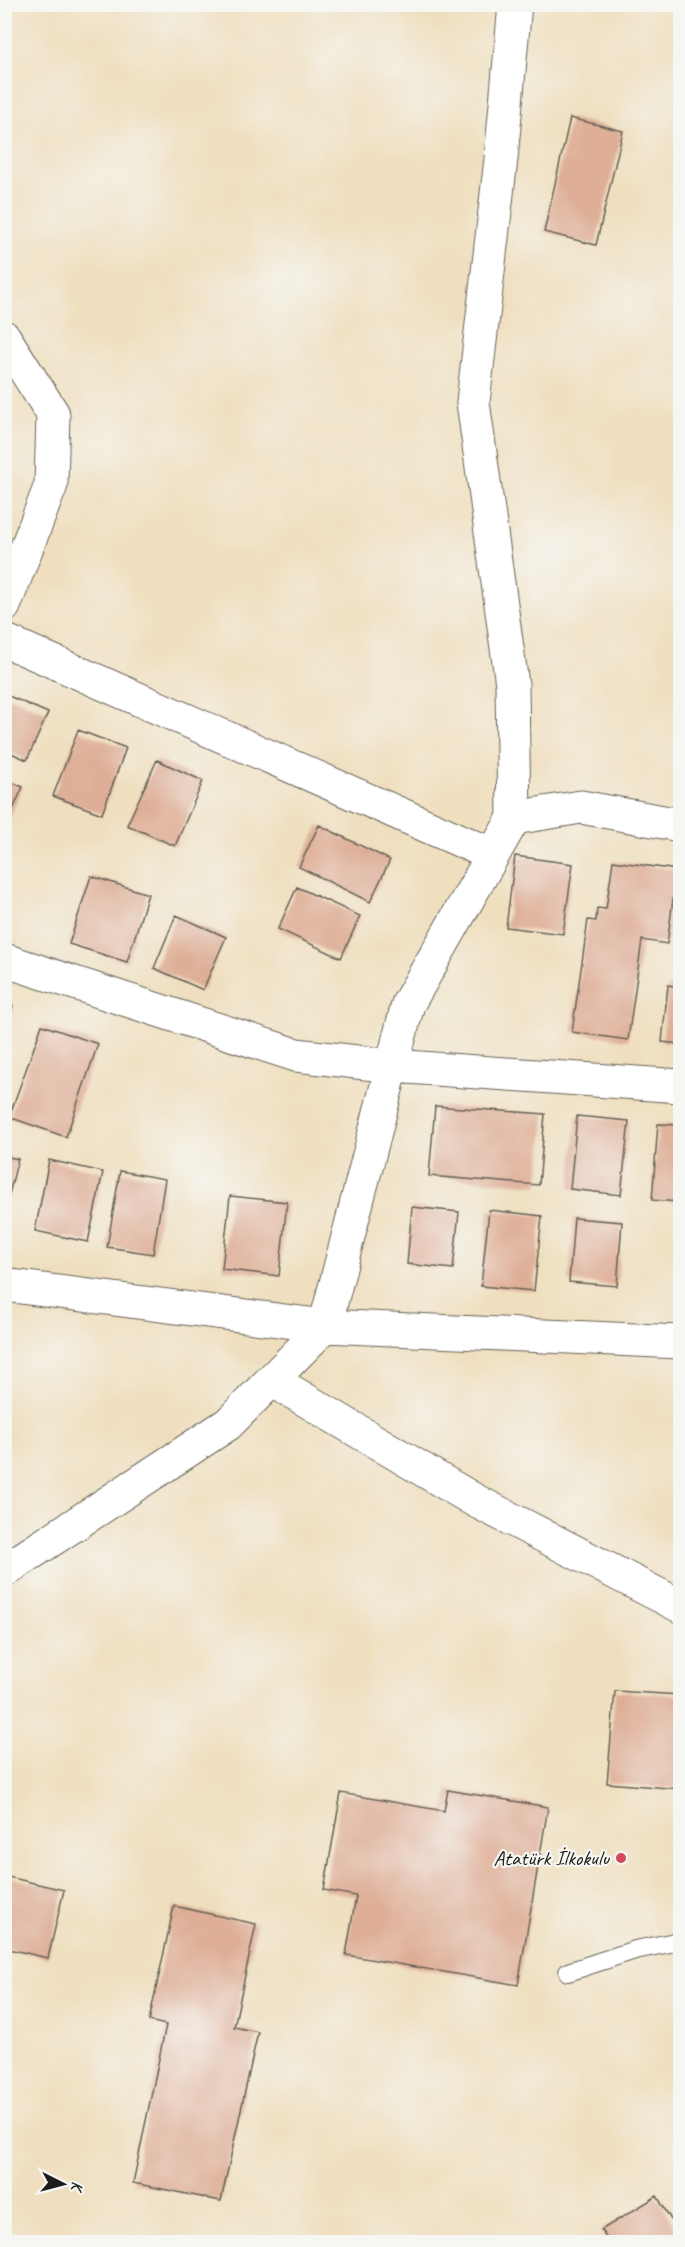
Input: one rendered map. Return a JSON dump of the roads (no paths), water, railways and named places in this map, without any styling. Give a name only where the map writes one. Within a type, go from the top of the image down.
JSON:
[{"type":"street","points":[[4,1572],[228,1424],[325,1326],[408,1004],[514,818],[513,684],[473,402],[501,159],[515,4]]},
{"type":"street","points":[[4,337],[53,414],[51,485],[4,606]]},
{"type":"street","points":[[4,640],[493,855]]},
{"type":"street","points":[[514,818],[581,807],[681,825]]},
{"type":"street","points":[[4,960],[296,1055],[392,1066],[681,1086]]},
{"type":"street","points":[[6,1288],[325,1326],[681,1342]]},
{"type":"street","points":[[272,1380],[474,1500],[681,1606]]},
{"type":"lane","points":[[568,1972],[635,1950],[681,1941]]},
{"type":"place","name":"Atatürk İlkokulu","points":[[621,1858]]}]
